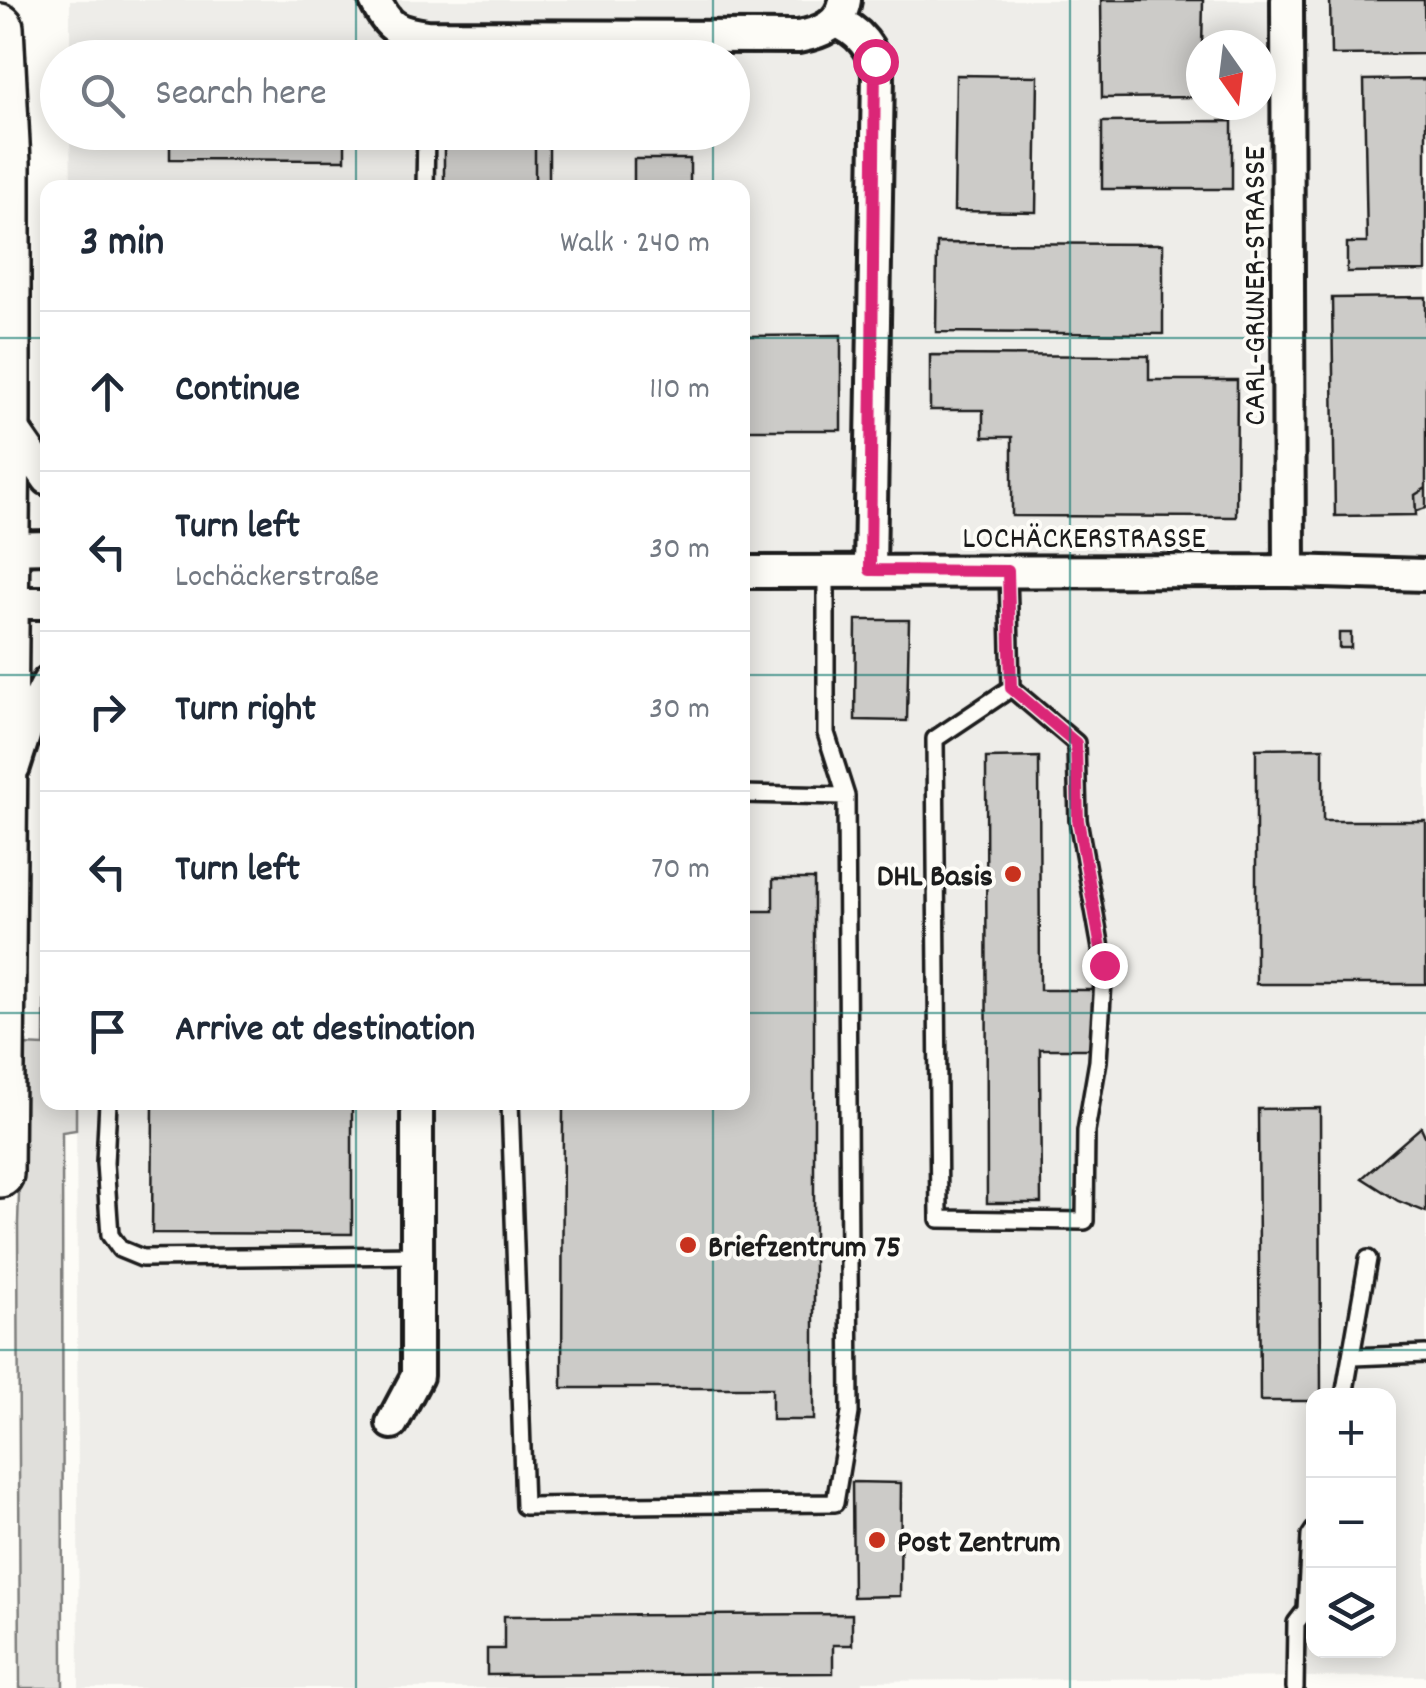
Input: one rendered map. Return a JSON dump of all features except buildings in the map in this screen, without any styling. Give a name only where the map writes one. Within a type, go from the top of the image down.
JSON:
[{"type":"main road","points":[[0,27],[7,163],[8,420],[27,548],[26,603],[4,798],[0,1174]]},
{"type":"street","points":[[375,0],[386,22],[417,40]]},
{"type":"street","name":"CARL-GRUNER-STRASSE","points":[[1286,0],[1290,571]]},
{"type":"street","points":[[687,40],[814,34],[841,11],[846,26],[864,40],[875,61],[878,73],[870,570]]},
{"type":"street","points":[[8,420],[40,467]]},
{"type":"street","name":"LOCHÄCKERSTRASSE","points":[[750,572],[1290,571],[1426,575]]},
{"type":"street","points":[[4,798],[40,698]]},
{"type":"street","points":[[392,1422],[417,1376],[417,1110]]},
{"type":"lane","points":[[425,180],[426,150]]},
{"type":"lane","points":[[1008,571],[1011,688],[1076,743],[1078,820],[1104,965],[1098,1061],[1086,1132],[1085,1221],[939,1219],[935,739],[1011,688]]},
{"type":"lane","points":[[510,1110],[524,1506],[835,1503],[850,1413],[846,796],[826,733],[826,572]]},
{"type":"lane","points":[[750,794],[846,796]]},
{"type":"lane","points":[[107,1110],[104,1163],[110,1236],[120,1249],[142,1258],[418,1255]]},
{"type":"lane","points":[[1346,1388],[1368,1258]]},
{"type":"lane","points":[[1353,1356],[1426,1354]]},
{"type":"lane","points":[[1295,1688],[1296,1622],[1306,1610],[1308,1568]]},
{"type":"shaded area","points":[[70,0],[1426,0],[1426,1676],[862,1681],[861,1688],[79,1688],[76,1110],[750,1110],[750,180],[71,180],[70,150],[750,150],[750,40],[70,40]]},
{"type":"shaded area","points":[[24,1045],[40,1046],[40,1110],[76,1110],[76,1130],[62,1132],[63,1688],[20,1688],[18,1223]]},
{"type":"place","name":"DHL Basis","points":[[1013,874]]},
{"type":"place","name":"Briefzentrum 75","points":[[688,1245]]},
{"type":"place","name":"Post Zentrum","points":[[877,1540]]},
{"type":"route","points":[[875,61],[878,73],[870,570],[1008,571],[1011,688],[1076,743],[1078,820],[1104,965]]}]
